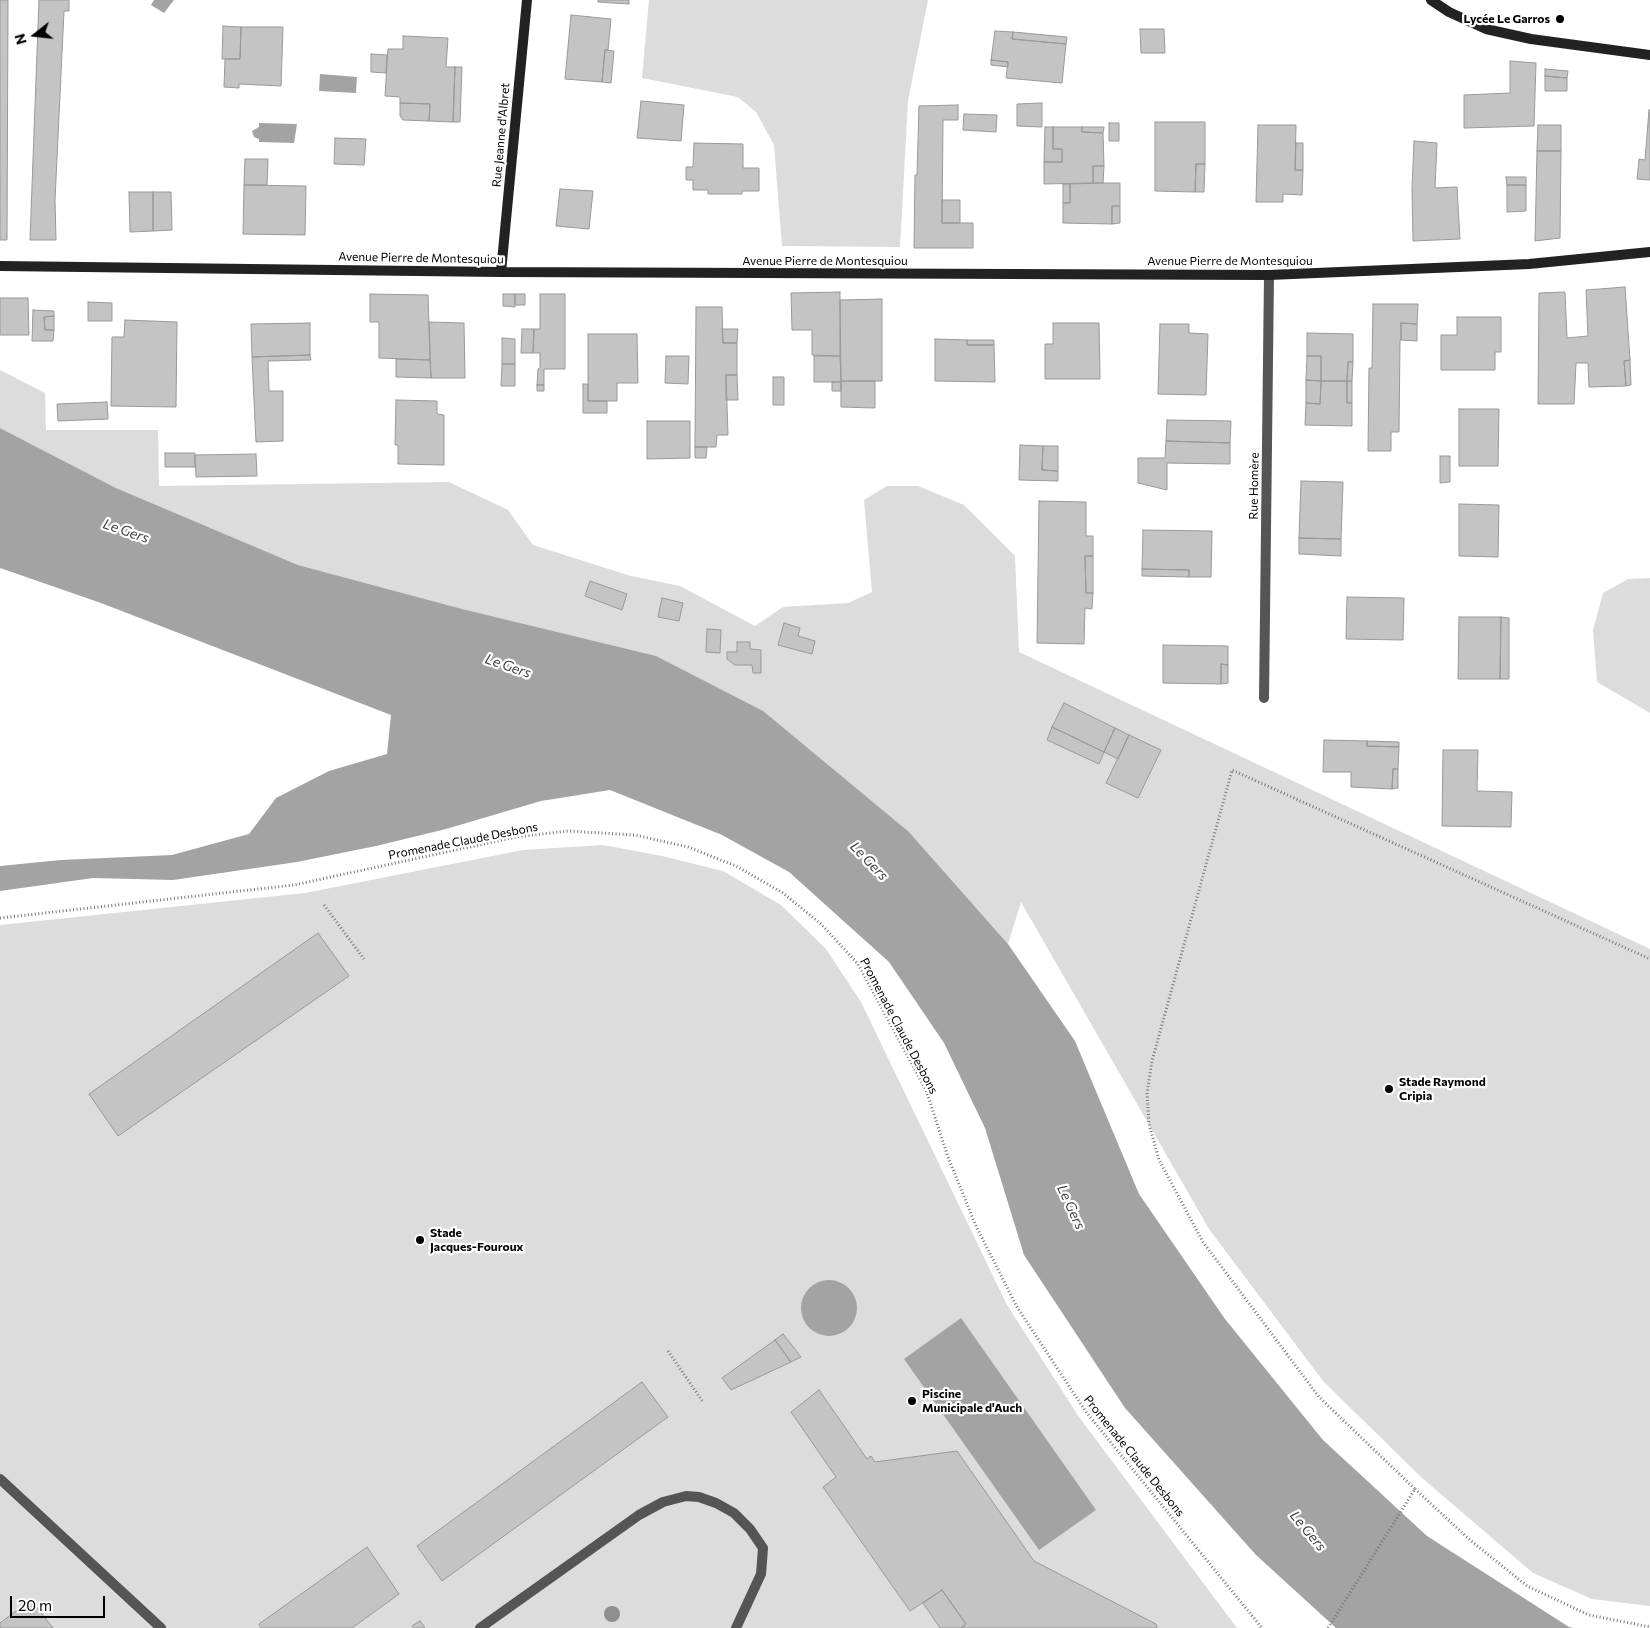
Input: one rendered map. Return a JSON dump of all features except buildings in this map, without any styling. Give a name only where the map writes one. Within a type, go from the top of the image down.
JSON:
[{"type":"street","name":"Rue Jeanne d'Albret","points":[[501,272],[527,0]]},
{"type":"street","points":[[1431,0],[1449,12],[1486,29],[1531,39],[1650,55]]},
{"type":"street","name":"Avenue Pierre de Montesquiou","points":[[0,266],[501,272],[1270,275],[1529,264],[1650,252]]},
{"type":"street","name":"Rue Homère","points":[[1264,698],[1270,275]]},
{"type":"street","points":[[0,1479],[161,1628]]},
{"type":"street","points":[[480,1628],[638,1515],[663,1502],[686,1496],[699,1497],[734,1513],[750,1529],[763,1548],[761,1574],[736,1628]]},
{"type":"path","points":[[1650,959],[1232,770],[1152,1061],[1148,1093],[1149,1124],[1160,1160],[1203,1242],[1319,1397],[1470,1540],[1527,1586],[1588,1615],[1650,1627]]},
{"type":"path","name":"Promenade Claude Desbons","points":[[0,918],[294,885],[516,837],[568,831],[635,835],[688,847],[736,866],[783,893],[821,924],[858,964],[926,1090],[948,1157],[975,1224],[1018,1307],[1086,1412],[1262,1628]]},
{"type":"path","points":[[324,905],[364,959]]},
{"type":"path","points":[[668,1351],[704,1402]]},
{"type":"path","points":[[1328,1628],[1415,1489]]},
{"type":"shaded area","points":[[649,0],[928,0],[908,101],[900,247],[782,246],[774,145],[756,112],[738,97],[642,78]]},
{"type":"shaded area","name":"Stade Raymond Cripia","points":[[0,370],[45,393],[46,430],[158,430],[159,486],[449,482],[508,510],[533,545],[631,576],[680,586],[755,626],[783,607],[848,603],[872,592],[864,500],[887,486],[918,486],[964,505],[1015,556],[1019,652],[1650,949],[1650,1606],[1592,1599],[1533,1573],[1422,1478],[1323,1381],[1209,1229],[1021,902],[1008,944],[909,832],[466,610],[298,565],[116,488],[0,428]]},
{"type":"shaded area","points":[[1650,578],[1650,713],[1597,682],[1593,630],[1603,593],[1628,579]]},
{"type":"shaded area","name":"Stade Jacques-Fouroux","points":[[603,845],[662,856],[723,871],[781,905],[826,949],[861,1002],[1007,1305],[1079,1417],[1237,1628],[0,1628],[0,925],[305,893],[523,850]]},
{"type":"water","points":[[154,0],[174,0],[164,13],[151,5]]},
{"type":"water","points":[[320,74],[357,77],[356,93],[319,91]]},
{"type":"water","points":[[259,123],[297,124],[294,143],[259,142],[259,139],[254,137],[252,131],[259,127]]},
{"type":"water","name":"Le Gers","points":[[0,428],[116,488],[298,565],[466,610],[656,656],[763,711],[909,832],[1008,944],[1075,1041],[1139,1194],[1225,1319],[1323,1440],[1427,1536],[1573,1628],[1336,1628],[1256,1555],[1125,1408],[1024,1255],[985,1128],[944,1043],[889,962],[789,872],[722,835],[610,790],[541,801],[446,829],[297,862],[173,880],[93,878],[0,891],[0,866],[61,860],[172,855],[249,834],[276,798],[329,771],[387,754],[391,715],[101,603],[0,568]]},
{"type":"water","points":[[823,1280],[835,1280],[845,1284],[853,1292],[857,1308],[853,1324],[845,1332],[835,1336],[823,1336],[813,1332],[805,1324],[801,1314],[801,1302],[805,1292],[813,1284]]},
{"type":"water","points":[[961,1318],[1096,1510],[1039,1550],[904,1359]]},
{"type":"place","name":"Lycée Le Garros","points":[[1560,19]]},
{"type":"place","name":"Stade Raymond Cripia","points":[[1389,1089]]},
{"type":"place","name":"Stade Jacques-Fouroux","points":[[420,1240]]},
{"type":"place","name":"Piscine Municipale d'Auch","points":[[912,1401]]}]
